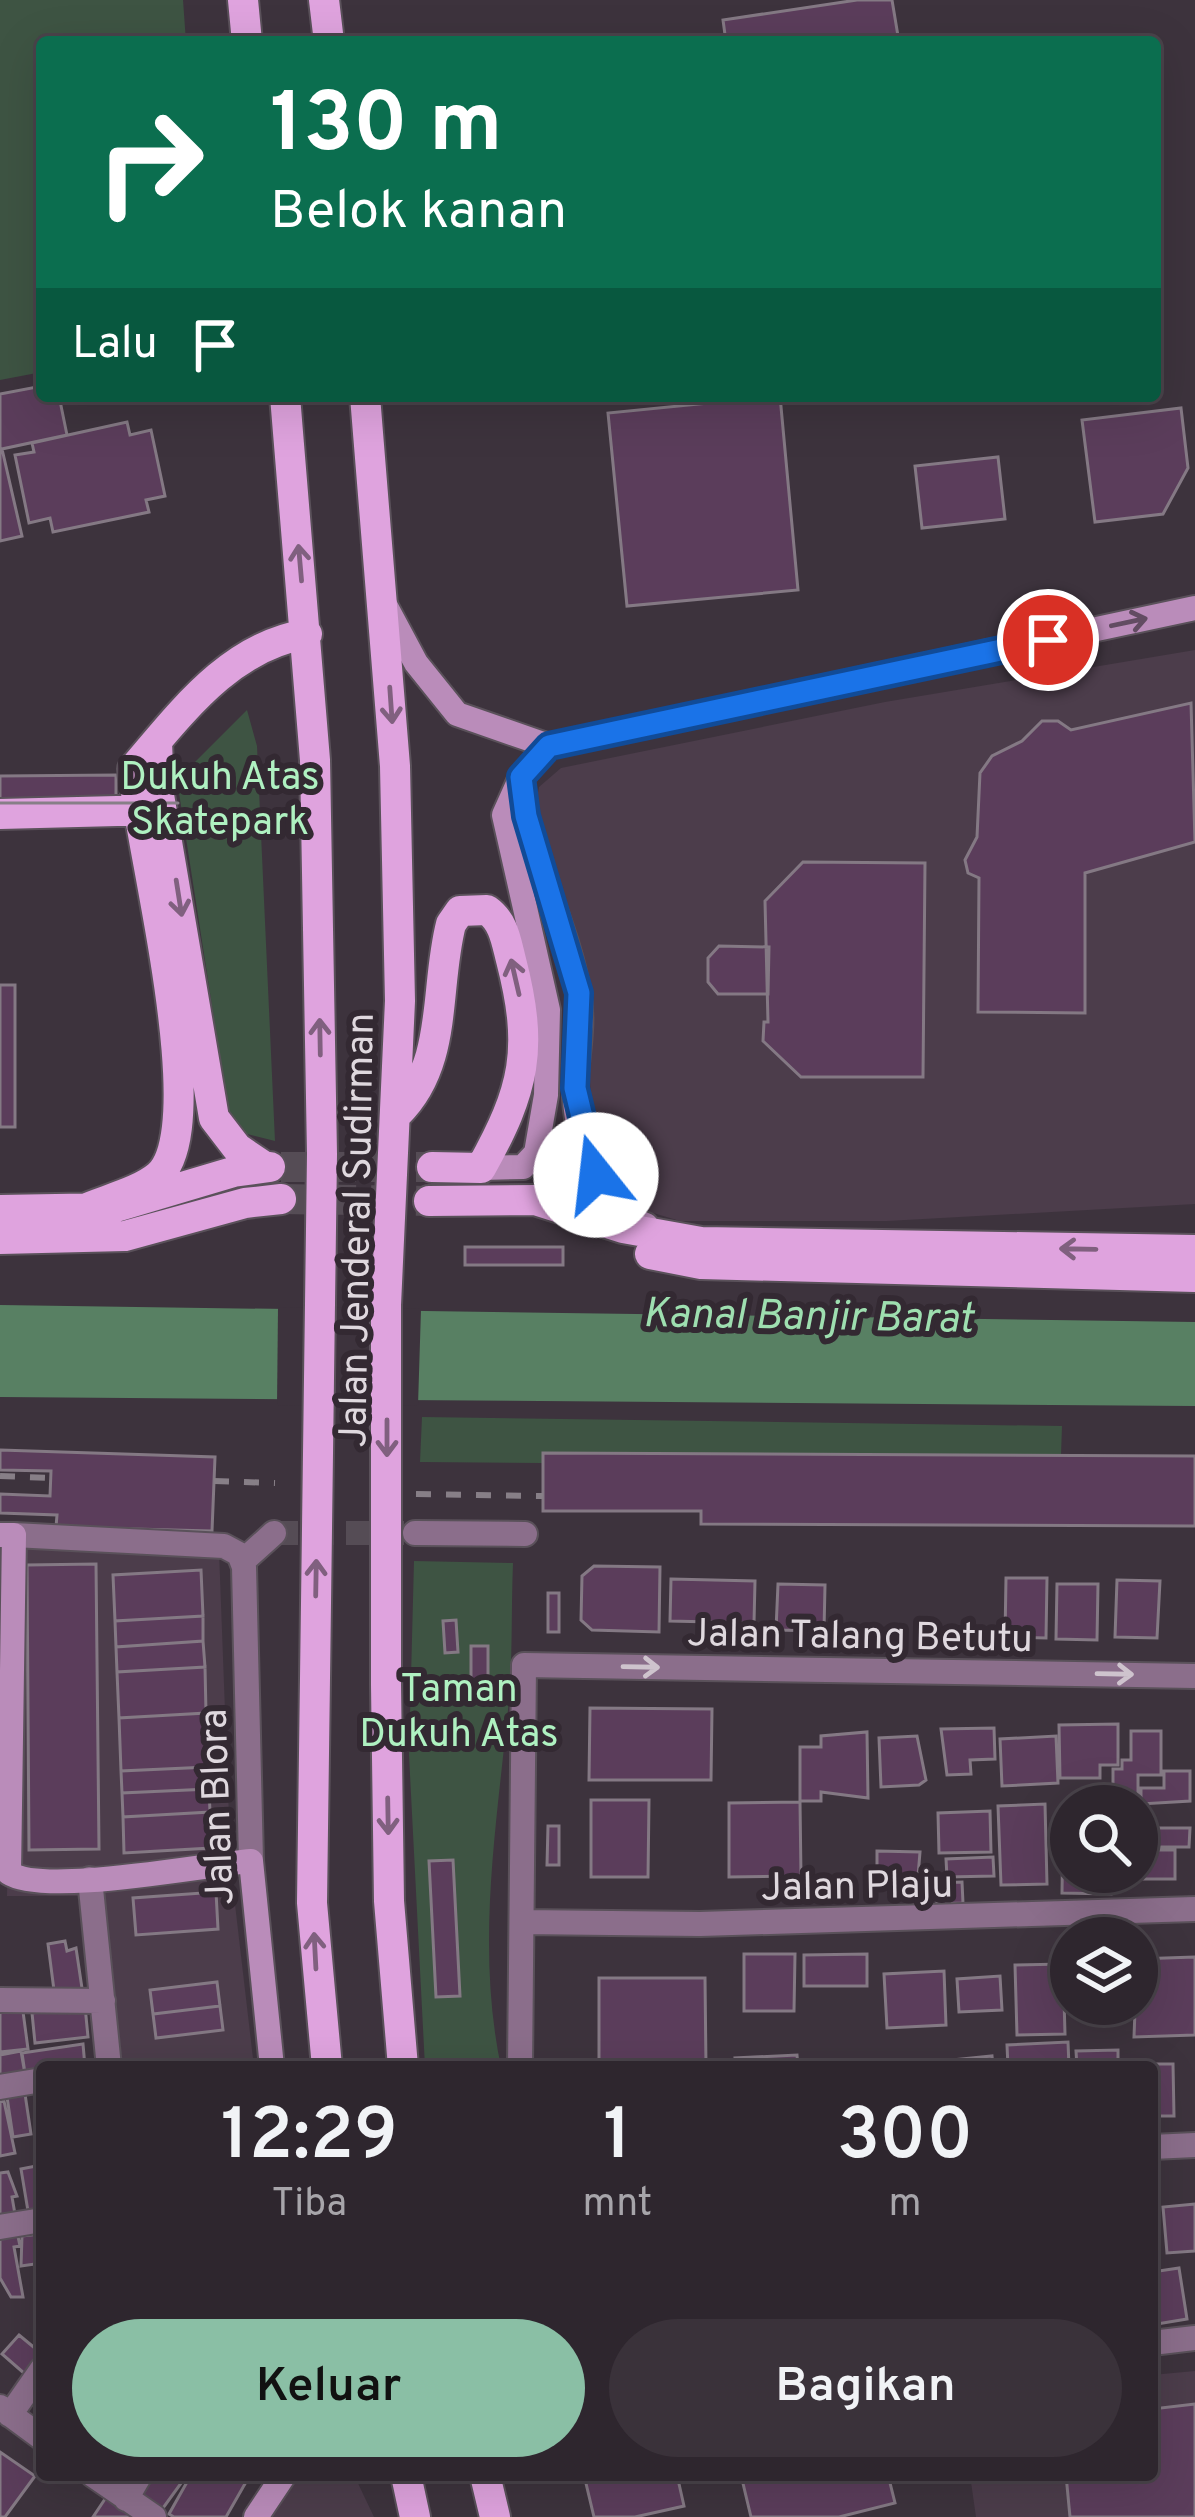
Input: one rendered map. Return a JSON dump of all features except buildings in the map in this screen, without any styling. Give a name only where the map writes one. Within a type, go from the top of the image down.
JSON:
[{"type":"main road","points":[[242,0],[246,36]]},
{"type":"main road","points":[[324,0],[327,36]]},
{"type":"main road","name":"Jalan Jenderal Sudirman","points":[[286,402],[315,760],[322,1154],[312,1904],[326,2061]]},
{"type":"main road","name":"Jalan Jenderal Sudirman","points":[[365,402],[394,766],[397,1114],[386,1305],[386,1685],[389,1909],[402,2061]]},
{"type":"main road","points":[[0,1210],[112,1208],[273,1167],[237,1148],[214,1118],[149,811],[134,769],[236,661],[261,644],[307,634]]},
{"type":"main road","points":[[0,814],[149,811]]},
{"type":"main road","points":[[82,1210],[159,1175],[178,1141],[182,1084],[149,811]]},
{"type":"main road","points":[[397,1114],[422,1088],[435,1046],[452,924],[460,911],[488,910],[503,929],[526,1041],[515,1102],[482,1168],[432,1167]]},
{"type":"main road","points":[[0,1239],[125,1235],[244,1202],[280,1199]]},
{"type":"main road","points":[[500,1199],[639,1252],[700,1264],[1195,1277]]},
{"type":"main road","points":[[429,1201],[536,1200],[623,1228],[701,1242],[1195,1250]]},
{"type":"main road","points":[[407,2481],[414,2513]]},
{"type":"main road","points":[[486,2481],[495,2517]]},
{"type":"street","points":[[384,603],[416,663],[458,714],[549,746],[1195,608]]},
{"type":"street","points":[[482,1168],[523,1167],[536,1153],[546,1095],[548,1010],[504,814],[521,777],[549,746]]},
{"type":"street","points":[[521,777],[526,816],[579,993],[575,1088],[596,1175],[611,1205],[634,1222],[701,1242],[740,1265]]},
{"type":"street","points":[[251,1861],[90,1879],[4,1880],[7,1535],[238,1555],[274,1533]]},
{"type":"street","points":[[415,1533],[525,1534]]},
{"type":"street","name":"Jalan Blora","points":[[238,1555],[251,1861],[271,2061]]},
{"type":"street","name":"Jalan Talang Betutu","points":[[521,1922],[524,1665],[1195,1676]]},
{"type":"street","points":[[90,1879],[109,2061]]},
{"type":"street","name":"Jalan Plaju","points":[[521,1922],[722,1923],[1195,1909]]},
{"type":"street","points":[[520,2061],[521,1922]]},
{"type":"street","points":[[0,2000],[104,2001]]},
{"type":"street","points":[[0,2087],[36,2081]]},
{"type":"street","points":[[1158,2147],[1195,2145]]},
{"type":"street","points":[[0,2227],[36,2221]]},
{"type":"street","points":[[1158,2342],[1195,2338]]},
{"type":"street","points":[[36,2376],[5,2411],[36,2434]]},
{"type":"street","points":[[101,2481],[154,2517]]},
{"type":"street","points":[[125,2498],[136,2481]]},
{"type":"street","points":[[256,2517],[280,2481]]},
{"type":"street","points":[[399,2481],[414,2513]]},
{"type":"shaded area","points":[[1195,650],[1195,1204],[887,1221],[680,1221],[640,1209],[620,1187],[591,1098],[585,1004],[535,808],[539,787],[561,768],[885,702]]},
{"type":"shaded area","points":[[0,1305],[1195,1322],[1195,1406],[0,1397]]},
{"type":"shaded area","points":[[0,1538],[219,1551],[231,1870],[253,2061],[109,2061],[95,1896],[7,1896],[13,1567],[0,1566]]},
{"type":"shaded area","points":[[1195,2371],[1195,2517],[976,2517],[971,2481],[1158,2481],[1158,2374]]},
{"type":"shaded area","points":[[265,2481],[357,2481],[374,2517],[248,2517]]},
{"type":"green space","points":[[0,0],[183,0],[186,36],[36,36],[36,373],[0,380]]},
{"type":"green space","name":"Dukuh Atas Skatepark","points":[[247,710],[257,746],[275,1141],[243,1133],[228,1109],[177,780]]},
{"type":"green space","points":[[422,1417],[1062,1426],[1061,1455],[544,1453],[543,1463],[420,1462]]},
{"type":"green space","name":"Taman Dukuh Atas","points":[[414,1561],[513,1563],[510,1692],[489,1933],[500,2061],[425,2061],[409,1755]]},
{"type":"pier","points":[[278,1307],[421,1309],[418,1405],[277,1406]]},
{"type":"tunnel","points":[[281,1167],[432,1167]]},
{"type":"tunnel","points":[[281,1199],[429,1201]]},
{"type":"tunnel","points":[[274,1533],[404,1533]]},
{"type":"tram line","points":[[0,803],[178,803]]},
{"type":"railway","points":[[0,1476],[50,1478]]},
{"type":"railway","points":[[214,1481],[275,1483]]},
{"type":"railway","points":[[416,1494],[543,1496]]},
{"type":"route","points":[[596,1175],[580,1129],[575,1088],[579,993],[526,816],[521,777],[549,746],[1048,640]]},
{"type":"water label","name":"Kanal Banjir Barat","points":[[808,1314]]}]
